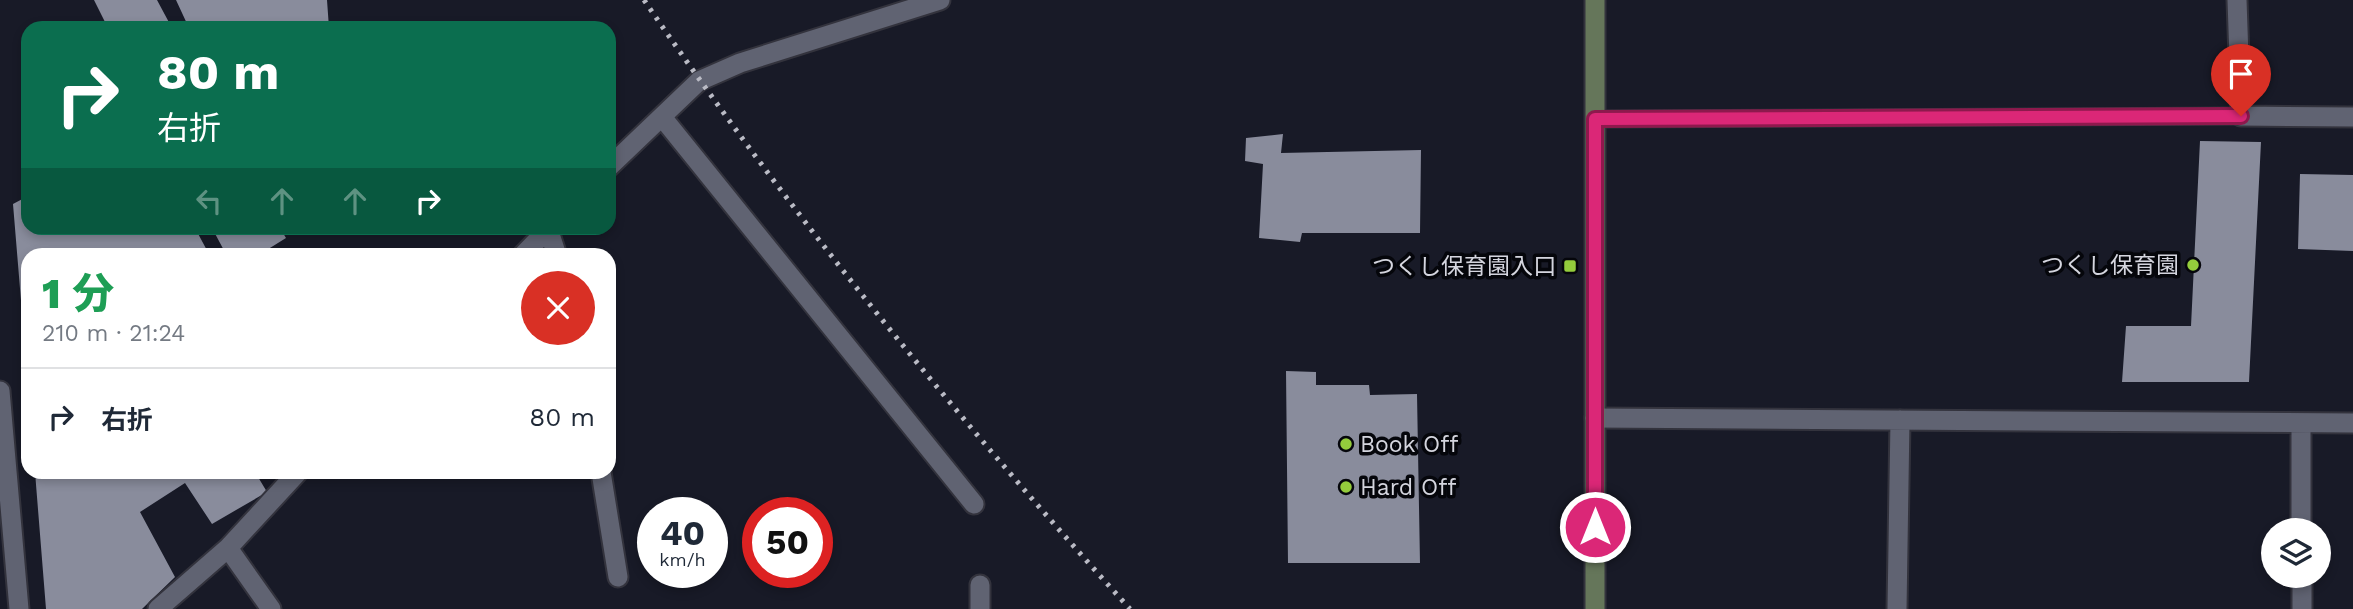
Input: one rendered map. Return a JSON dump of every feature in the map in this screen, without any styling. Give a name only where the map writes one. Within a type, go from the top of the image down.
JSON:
[{"type":"main road","points":[[1595,0],[1595,609]]},
{"type":"street","points":[[616,161],[699,81],[740,63],[940,0]]},
{"type":"street","points":[[2237,0],[2241,116],[2353,117]]},
{"type":"street","points":[[663,117],[974,503]]},
{"type":"street","points":[[530,248],[542,235]]},
{"type":"street","points":[[0,391],[19,609]]},
{"type":"street","points":[[1595,418],[2353,423]]},
{"type":"street","points":[[1897,609],[1900,420]]},
{"type":"street","points":[[2301,423],[2301,518]]},
{"type":"street","points":[[158,609],[228,548],[292,479]]},
{"type":"street","points":[[602,479],[618,577]]},
{"type":"street","points":[[228,548],[271,609]]},
{"type":"street","points":[[980,585],[980,609]]},
{"type":"street","points":[[2302,588],[2302,609]]},
{"type":"lane","points":[[1595,119],[2241,116]]},
{"type":"building","points":[[94,0],[157,0],[168,21],[104,21]]},
{"type":"building","points":[[176,0],[327,0],[328,21],[186,21]]},
{"type":"building","points":[[1283,134],[1281,153],[1421,150],[1420,233],[1302,233],[1300,242],[1259,238],[1263,164],[1245,161],[1246,138]]},
{"type":"building","points":[[2200,141],[2261,142],[2249,382],[2122,382],[2126,326],[2191,326]]},
{"type":"building","points":[[2300,174],[2353,175],[2353,251],[2298,249]]},
{"type":"building","points":[[21,200],[21,235],[199,235],[206,248],[21,248],[21,301],[13,204]]},
{"type":"building","points":[[216,235],[284,235],[286,238],[270,248],[223,248]]},
{"type":"building","points":[[1286,371],[1316,372],[1316,385],[1369,385],[1370,395],[1417,394],[1420,563],[1288,563]]},
{"type":"building","points":[[36,479],[259,479],[267,492],[212,524],[185,483],[140,512],[175,577],[142,609],[46,609]]},
{"type":"railway","points":[[644,0],[757,159],[876,313],[1001,463],[1130,609]]},
{"type":"place","name":"つくし保育園","points":[[2193,265]]},
{"type":"place","name":"つくし保育園入口","points":[[1570,266]]},
{"type":"place","name":"Book Off","points":[[1346,444]]},
{"type":"place","name":"Hard Off","points":[[1346,487]]},
{"type":"route","points":[[1595,527],[1595,119],[2241,116]]}]
